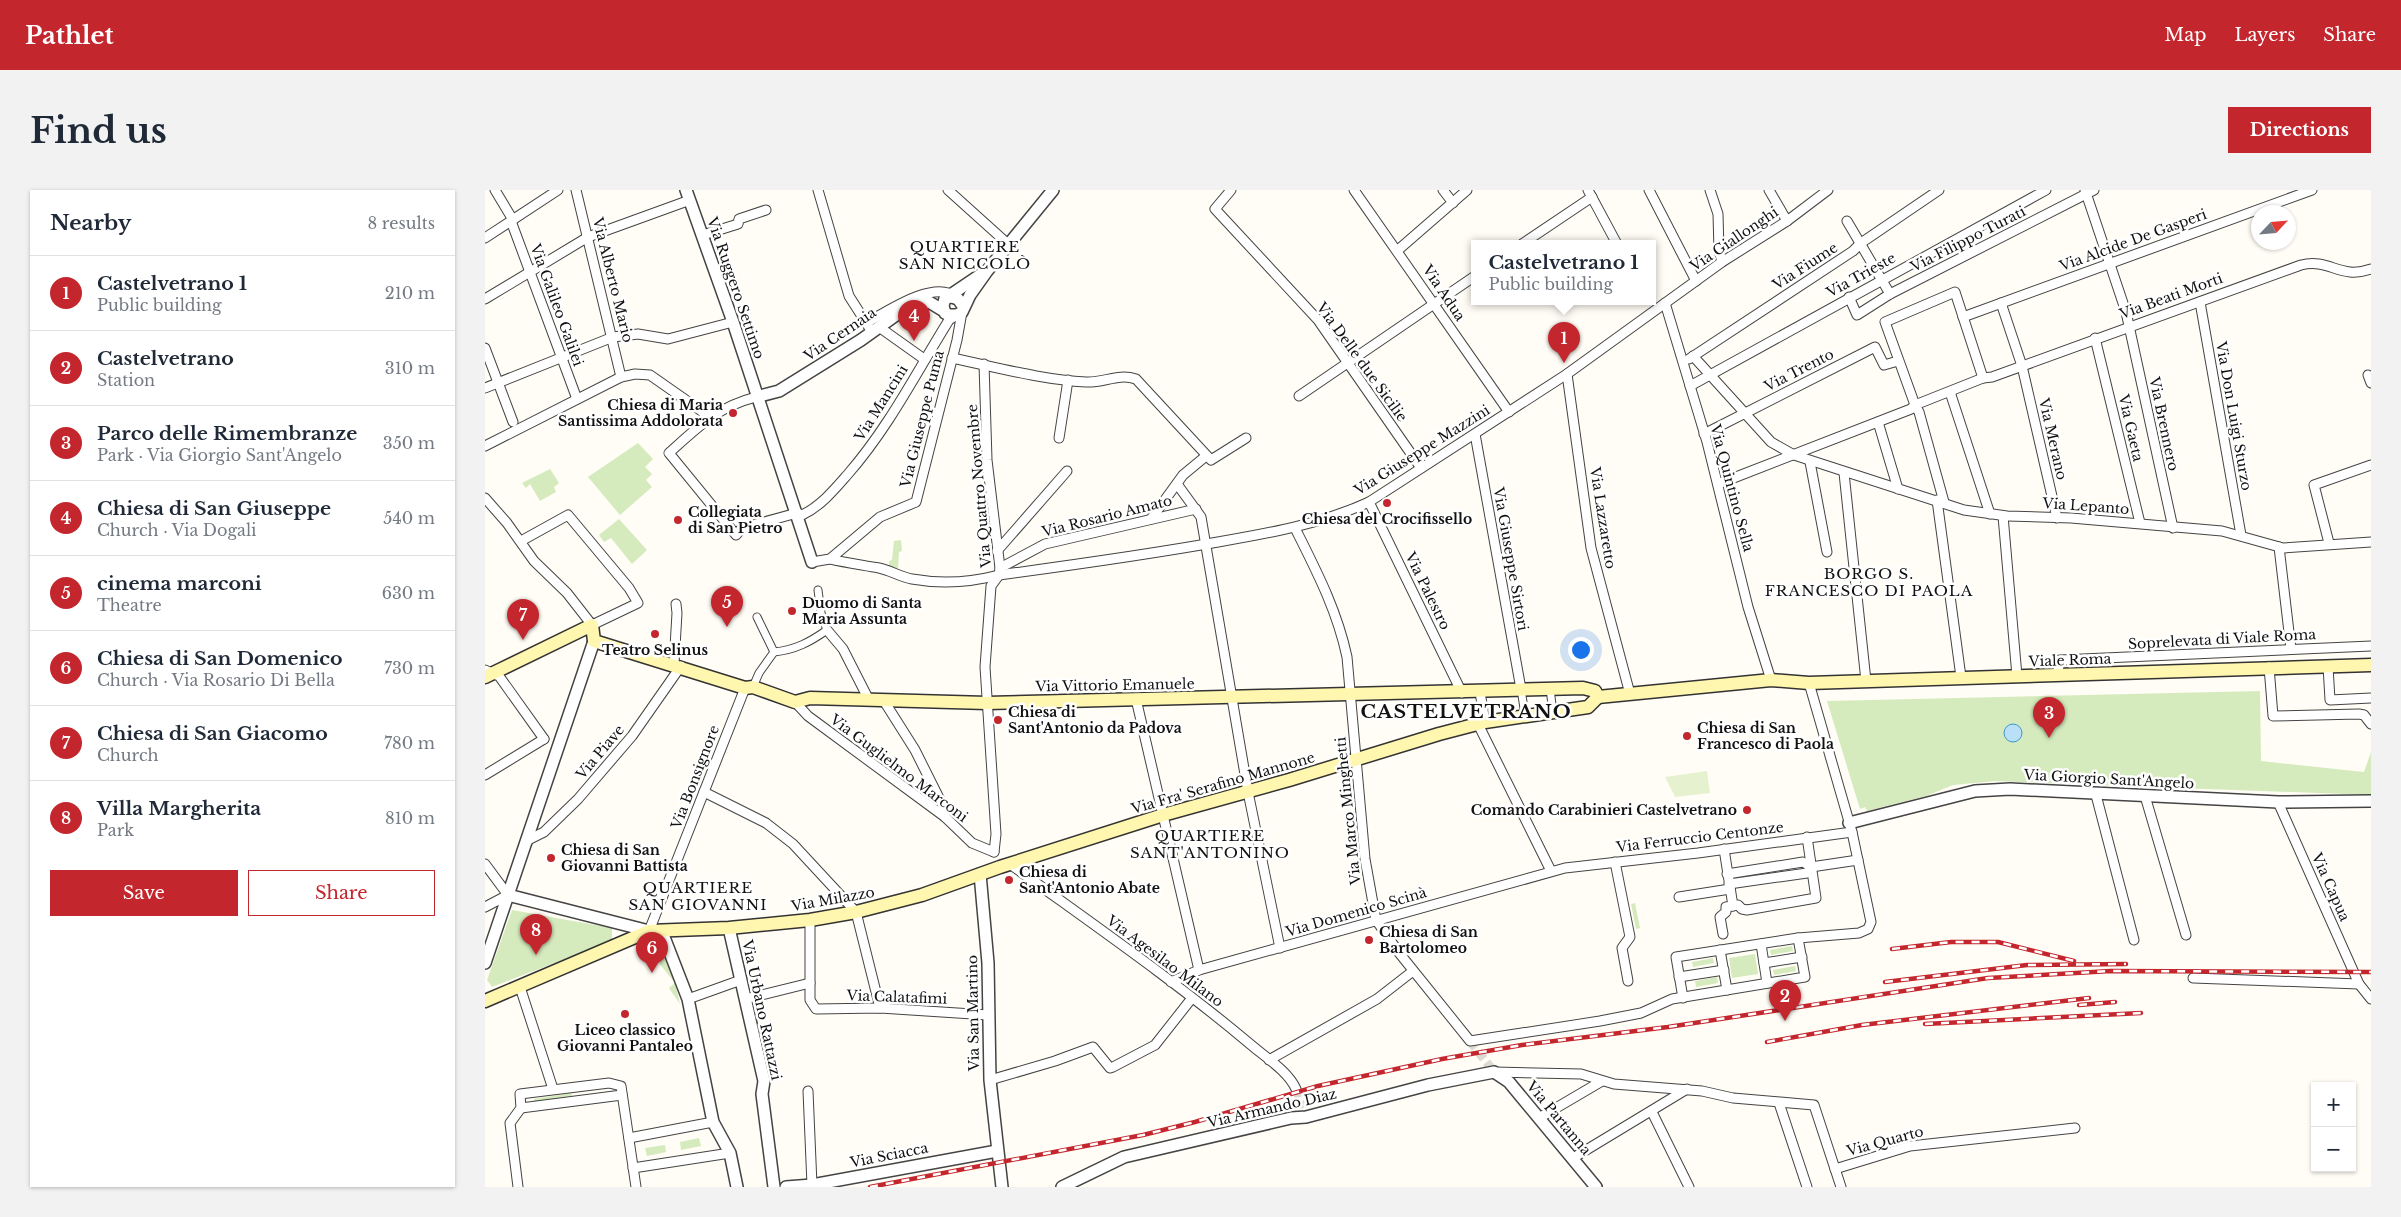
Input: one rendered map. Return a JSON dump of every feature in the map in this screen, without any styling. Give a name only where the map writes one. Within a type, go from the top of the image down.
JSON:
[{"type":"main road","points":[[487,673],[592,625],[594,641],[795,702]]},
{"type":"main road","name":"Viale Roma","points":[[1598,696],[1771,680],[1809,682],[1866,681],[2371,665]]},
{"type":"main road","name":"Via Vittorio Emanuele","points":[[795,702],[810,698],[987,703],[1589,688],[1598,696]]},
{"type":"main road","name":"Via Fra' Serafino Mannone","points":[[999,868],[1163,815],[1249,792],[1439,734],[1525,715],[1588,707],[1598,696]]},
{"type":"main road","name":"Via Milazzo","points":[[485,1001],[656,931],[729,928],[810,920],[857,912],[922,896],[999,868]]},
{"type":"street","name":"Via Galileo Galilei","points":[[495,190],[512,220],[577,399]]},
{"type":"street","points":[[485,238],[558,190]]},
{"type":"street","name":"Via Alberto Mario","points":[[577,190],[621,377]]},
{"type":"street","points":[[818,190],[849,296],[872,327],[924,359]]},
{"type":"street","points":[[948,190],[1008,244]]},
{"type":"street","points":[[957,340],[953,308],[987,271],[1053,190]]},
{"type":"street","name":"Via Delle due Sicilie","points":[[1231,190],[1215,209],[1318,320],[1421,468]]},
{"type":"street","points":[[1443,190],[1453,203]]},
{"type":"street","points":[[1398,250],[1467,190]]},
{"type":"street","points":[[1649,190],[1696,281]]},
{"type":"street","points":[[1769,190],[1787,220]]},
{"type":"street","name":"Via Giallonghi","points":[[1653,310],[1787,220],[1828,190]]},
{"type":"street","name":"Via Fiume","points":[[1683,362],[1853,250],[1939,190]]},
{"type":"street","name":"Via Trieste","points":[[1690,386],[2046,190]]},
{"type":"street","name":"Via Alcide De Gasperi","points":[[1963,317],[2109,262],[2312,190]]},
{"type":"street","points":[[1713,191],[1718,214],[1719,251],[1722,262]]},
{"type":"street","name":"Via Brennero","points":[[2089,191],[2109,262],[2126,312],[2173,528]]},
{"type":"street","name":"Via Filippo Turati","points":[[1849,297],[1857,315],[1890,294],[2089,191]]},
{"type":"street","name":"Via Adua","points":[[1360,192],[1509,412]]},
{"type":"street","points":[[1527,240],[1590,194],[1615,240]]},
{"type":"street","points":[[485,299],[588,237],[688,195]]},
{"type":"street","name":"Via Ruggero Settimo","points":[[688,195],[733,322],[756,397],[797,513],[812,562]]},
{"type":"street","points":[[703,235],[737,224],[739,219],[766,210]]},
{"type":"street","points":[[1847,221],[1890,294]]},
{"type":"street","name":"Via Beati Morti","points":[[1915,406],[1983,378],[1992,377],[2095,338],[2200,302],[2243,284],[2310,263],[2325,265],[2345,273],[2358,273],[2371,269]]},
{"type":"street","points":[[953,308],[987,271]]},
{"type":"street","points":[[1299,396],[1471,279]]},
{"type":"street","name":"Via Cernaia","points":[[756,397],[779,392],[872,327],[931,291],[953,308]]},
{"type":"street","points":[[1961,677],[1941,501],[1919,412],[1915,406],[1885,322],[1955,292],[1983,378]]},
{"type":"street","name":"Via Cernaia","points":[[872,327],[916,304],[929,302],[953,308]]},
{"type":"street","name":"Via Don Luigi Sturzo","points":[[2200,302],[2241,535]]},
{"type":"street","name":"Via Quintino Sella","points":[[1665,303],[1718,484],[1748,606],[1771,680]]},
{"type":"street","name":"Via Merano","points":[[2001,303],[2022,366],[2057,518]]},
{"type":"street","points":[[1650,305],[1653,310]]},
{"type":"street","name":"Via Giuseppe Puma","points":[[830,559],[880,517],[915,502],[957,340],[953,308]]},
{"type":"street","name":"Via Mancini","points":[[711,417],[669,453],[736,535],[742,528],[797,513],[802,515],[813,510],[830,495],[868,450],[894,414],[953,308]]},
{"type":"street","name":"Via Giuseppe Mazzini","points":[[1000,571],[1122,559],[1295,528],[1346,512],[1369,502],[1567,374],[1653,310]]},
{"type":"street","points":[[485,388],[613,337],[638,334],[668,340],[733,322]]},
{"type":"street","name":"Via Gaeta","points":[[2095,338],[2140,524]]},
{"type":"street","name":"Via Trento","points":[[1704,434],[1875,347],[1884,365],[1898,360]]},
{"type":"street","points":[[485,348],[513,422]]},
{"type":"street","name":"Via Lepanto","points":[[1693,356],[1771,442],[1794,456],[1810,462],[1941,501],[1964,510],[2003,516],[2057,518],[2222,531],[2279,547]]},
{"type":"street","points":[[952,358],[1068,380],[1089,382],[1125,375],[1135,379],[1143,386],[1211,460],[1246,438]]},
{"type":"street","name":"Via Quattro Novembre","points":[[984,364],[987,460],[1000,571]]},
{"type":"street","points":[[485,446],[621,377],[635,374],[650,375],[711,417],[735,402],[756,397]]},
{"type":"street","name":"Via Lazzaretto","points":[[1567,374],[1591,548],[1630,694]]},
{"type":"street","points":[[1059,438],[1068,380]]},
{"type":"street","points":[[1950,392],[1990,514]]},
{"type":"street","points":[[1718,484],[1911,410],[1915,406]]},
{"type":"street","points":[[1878,422],[1898,489]]},
{"type":"street","name":"Via Giuseppe Sirtori","points":[[1475,434],[1521,689]]},
{"type":"street","points":[[1151,519],[1183,475],[1206,456]]},
{"type":"street","points":[[1810,462],[1827,552]]},
{"type":"street","points":[[2329,544],[2314,485],[2371,465]]},
{"type":"street","points":[[997,551],[1067,471]]},
{"type":"street","points":[[1844,473],[1866,681]]},
{"type":"street","points":[[1177,484],[1201,518],[1207,544],[1231,698],[1280,948]]},
{"type":"street","points":[[485,498],[534,561],[567,592],[592,625],[639,603],[629,588],[569,515],[521,542]]},
{"type":"street","name":"Via Palestro","points":[[1369,502],[1462,692]]},
{"type":"street","name":"Via Rosario Amato","points":[[1000,571],[1045,544],[1196,509]]},
{"type":"street","points":[[2003,516],[2017,676]]},
{"type":"street","name":"Via Marco Minghetti","points":[[1295,528],[1331,601],[1341,628],[1347,657],[1365,859],[1376,920],[1413,971],[1470,1041],[1641,1014],[1672,1000],[1683,998]]},
{"type":"street","points":[[2291,649],[2279,547],[2371,542]]},
{"type":"street","points":[[812,562],[830,559],[881,568],[896,576],[937,581],[981,579],[1000,571]]},
{"type":"street","points":[[999,868],[994,852],[996,834],[985,667],[991,586],[1000,571]]},
{"type":"street","points":[[818,590],[821,614],[827,630],[843,649],[869,700]]},
{"type":"street","points":[[676,604],[677,665]]},
{"type":"street","points":[[757,617],[774,652]]},
{"type":"street","points":[[774,652],[788,651],[811,642],[827,630]]},
{"type":"street","points":[[485,963],[558,742],[594,641]]},
{"type":"street","name":"Soprelevata di Viale Roma","points":[[2057,675],[2060,660],[2371,646]]},
{"type":"street","points":[[749,687],[774,652]]},
{"type":"street","name":"Via Piave","points":[[526,841],[544,832],[578,799],[632,736],[677,665]]},
{"type":"street","points":[[2328,666],[2330,700],[2371,698]]},
{"type":"street","points":[[2269,667],[2273,716],[2319,714],[2368,716],[2371,724]]},
{"type":"street","points":[[487,673],[499,676],[544,739],[558,742]]},
{"type":"street","points":[[1802,938],[1805,976],[1683,998],[1676,958],[1802,938],[1835,937],[1867,929],[1871,922],[1851,827],[1809,682]]},
{"type":"street","name":"Via Bonsignore","points":[[656,931],[704,792],[749,687]]},
{"type":"street","points":[[1521,689],[1525,715]]},
{"type":"street","points":[[1550,689],[1553,712]]},
{"type":"street","points":[[1481,692],[1482,723],[1551,871]]},
{"type":"street","points":[[1136,699],[1199,970]]},
{"type":"street","points":[[883,701],[915,750],[944,808],[945,817]]},
{"type":"street","name":"Via Guglielmo Marconi","points":[[795,702],[808,716],[945,817],[973,842],[994,852]]},
{"type":"street","points":[[485,775],[544,739]]},
{"type":"street","name":"Via Giorgio Sant'Angelo","points":[[1851,827],[1975,791],[2010,789],[2096,795],[2278,802],[2371,801]]},
{"type":"street","points":[[704,792],[766,823],[793,844],[857,912],[880,1008]]},
{"type":"street","points":[[2096,795],[2134,940]]},
{"type":"street","points":[[2145,796],[2186,936]]},
{"type":"street","name":"Via Capua","points":[[2278,802],[2359,984],[2371,999]]},
{"type":"street","name":"Via Ferruccio Centonze","points":[[1551,871],[1807,837],[1851,827]]},
{"type":"street","points":[[1723,934],[1720,916],[1726,912],[1726,907],[1738,905],[1742,909],[1747,910],[1816,898],[1807,837]]},
{"type":"street","points":[[1724,849],[1733,906]]},
{"type":"street","points":[[1727,874],[1803,862],[1811,867],[1858,860]]},
{"type":"street","points":[[1615,862],[1630,937],[1622,948],[1629,981]]},
{"type":"street","points":[[485,864],[508,895],[656,931],[688,999],[713,1122],[730,1153],[737,1187]]},
{"type":"street","points":[[1679,897],[1729,886],[1807,873],[1811,867]]},
{"type":"street","name":"Via Agesilao Milano","points":[[999,868],[1171,982],[1269,1060],[1291,1080],[1296,1089]]},
{"type":"street","name":"Via San Martino","points":[[999,868],[988,963],[988,1015],[990,1080],[1002,1187]]},
{"type":"street","name":"Via Domenico Scinà","points":[[1171,982],[1199,970],[1551,871]]},
{"type":"street","points":[[485,907],[508,895]]},
{"type":"street","points":[[745,999],[810,983],[810,920]]},
{"type":"street","name":"Via Urbano Rattazzi","points":[[729,928],[763,1081],[762,1094],[774,1187]]},
{"type":"street","points":[[1761,944],[1767,983]]},
{"type":"street","points":[[1720,950],[1727,990]]},
{"type":"street","points":[[1764,963],[1802,957]]},
{"type":"street","points":[[1679,977],[1724,970]]},
{"type":"street","points":[[1269,1060],[1377,1000],[1413,971]]},
{"type":"street","points":[[2193,978],[2359,984]]},
{"type":"street","points":[[688,999],[741,980]]},
{"type":"street","name":"Via Calatafimi","points":[[810,983],[810,1000],[816,1009],[880,1008],[988,1015]]},
{"type":"street","points":[[520,986],[553,1089]]},
{"type":"street","points":[[990,1080],[1055,1061],[1093,1047],[1110,1068],[1113,1067],[1155,1045],[1192,998]]},
{"type":"street","name":"Via Quarto","points":[[1495,1072],[1581,1074],[1614,1084],[1687,1089],[1733,1098],[1814,1105],[1835,1169],[1910,1146],[2075,1128]]},
{"type":"street","name":"Via Armando Diaz","points":[[1062,1187],[1124,1157],[1291,1118],[1305,1112],[1495,1072]]},
{"type":"street","name":"Via Partanna","points":[[1495,1072],[1509,1082],[1596,1187]]},
{"type":"street","points":[[1539,1118],[1602,1081]]},
{"type":"street","points":[[518,1187],[510,1124],[521,1108],[519,1094],[609,1083],[621,1086],[636,1187]]},
{"type":"street","points":[[1573,1158],[1652,1112],[1687,1089]]},
{"type":"street","points":[[808,1092],[812,1185]]},
{"type":"street","points":[[521,1108],[623,1095]]},
{"type":"street","points":[[1779,1103],[1807,1187]]},
{"type":"street","points":[[1652,1112],[1689,1187]]},
{"type":"street","points":[[629,1138],[713,1122]]},
{"type":"street","name":"Via Sciacca","points":[[786,1187],[812,1185],[997,1151]]},
{"type":"street","points":[[633,1168],[730,1153]]},
{"type":"street","points":[[1835,1169],[1841,1187]]},
{"type":"green space","points":[[638,443],[653,459],[645,467],[652,474],[646,480],[652,487],[620,515],[588,477]]},
{"type":"green space","points":[[550,469],[559,483],[554,487],[556,492],[540,501],[530,484],[526,488],[522,483]]},
{"type":"green space","points":[[619,519],[647,550],[632,564],[611,538],[604,542],[599,535]]},
{"type":"green space","points":[[901,540],[902,551],[899,552],[898,571],[889,569],[894,541]]},
{"type":"green space","points":[[2260,691],[2261,761],[2364,772],[2371,752],[2371,795],[2045,783],[2045,780],[2039,780],[2038,783],[1996,781],[1953,785],[1926,796],[1867,811],[1865,807],[1860,809],[1827,701]]},
{"type":"green space","points":[[1707,771],[1710,793],[1675,797],[1665,777]]},
{"type":"green space","points":[[1635,903],[1640,928],[1636,929],[1631,904]]},
{"type":"green space","points":[[512,910],[612,928],[612,941],[492,987],[487,980]]},
{"type":"green space","points":[[1792,946],[1793,951],[1771,955],[1770,950]]},
{"type":"green space","points":[[1755,954],[1758,974],[1732,978],[1729,958]]},
{"type":"green space","points":[[667,956],[670,962],[675,983],[659,963]]},
{"type":"green space","points":[[1713,958],[1714,963],[1693,967],[1692,962]]},
{"type":"green space","points":[[1795,966],[1796,971],[1774,975],[1773,970]]},
{"type":"green space","points":[[1717,977],[1718,983],[1696,987],[1695,981]]},
{"type":"green space","points":[[675,983],[680,1004],[669,988]]},
{"type":"green space","points":[[571,1093],[572,1096],[534,1102],[534,1099]]},
{"type":"green space","points":[[699,1138],[701,1146],[681,1150],[680,1142]]},
{"type":"green space","points":[[665,1145],[666,1152],[647,1156],[645,1148]]},
{"type":"water","points":[[2013,724],[2019,727],[2022,733],[2019,739],[2013,742],[2007,739],[2004,733],[2007,727]]},
{"type":"tunnel","points":[[1470,1041],[1494,1072]]},
{"type":"tunnel","points":[[1296,1089],[1303,1108]]},
{"type":"railway","points":[[1892,949],[1951,942],[1998,942],[2074,961]]},
{"type":"railway","points":[[1885,982],[2027,965],[2126,964]]},
{"type":"railway","points":[[870,1187],[1143,1135],[1195,1122],[1318,1086],[1442,1059],[1522,1045],[1668,1027],[1988,978],[2111,971],[2371,972]]},
{"type":"railway","points":[[1767,1042],[1862,1025],[2089,998]]},
{"type":"railway","points":[[2079,1005],[2115,1002]]},
{"type":"railway","points":[[1925,1024],[2141,1013]]},
{"type":"place","name":"Chiesa di San Giuseppe","points":[[914,341]]},
{"type":"place","name":"Castelvetrano 1","points":[[1564,363]]},
{"type":"place","name":"Chiesa di Maria Santissima Addolorata","points":[[733,413]]},
{"type":"place","name":"Chiesa del Crocifissello","points":[[1387,503]]},
{"type":"place","name":"Collegiata di San Pietro","points":[[678,520]]},
{"type":"place","name":"Duomo di Santa Maria Assunta","points":[[792,611]]},
{"type":"place","name":"cinema marconi","points":[[727,627]]},
{"type":"place","name":"Teatro Selinus","points":[[655,634]]},
{"type":"place","name":"Chiesa di San Giacomo","points":[[523,640]]},
{"type":"place","name":"Chiesa di Sant'Antonio da Padova","points":[[998,720]]},
{"type":"place","name":"Chiesa di San Francesco di Paola","points":[[1687,736]]},
{"type":"place","name":"Parco delle Rimembranze","points":[[2049,738]]},
{"type":"place","name":"Comando Carabinieri Castelvetrano","points":[[1747,810]]},
{"type":"place","name":"Chiesa di San Giovanni Battista","points":[[551,858]]},
{"type":"place","name":"Chiesa di Sant'Antonio Abate","points":[[1009,880]]},
{"type":"place","name":"Chiesa di San Bartolomeo","points":[[1369,940]]},
{"type":"place","name":"Villa Margherita","points":[[536,955]]},
{"type":"place","name":"Chiesa di San Domenico","points":[[652,973]]},
{"type":"place","name":"Liceo classico Giovanni Pantaleo","points":[[625,1014]]},
{"type":"place","name":"Castelvetrano","points":[[1785,1021]]},
{"type":"district","name":"QUARTIERE SAN NICCOLÒ","points":[[965,254]]},
{"type":"district","name":"BORGO S. FRANCESCO DI PAOLA","points":[[1869,582]]},
{"type":"district","name":"CASTELVETRANO","points":[[1466,711]]},
{"type":"district","name":"QUARTIERE SANT'ANTONINO","points":[[1210,844]]},
{"type":"district","name":"QUARTIERE SAN GIOVANNI","points":[[698,896]]}]
